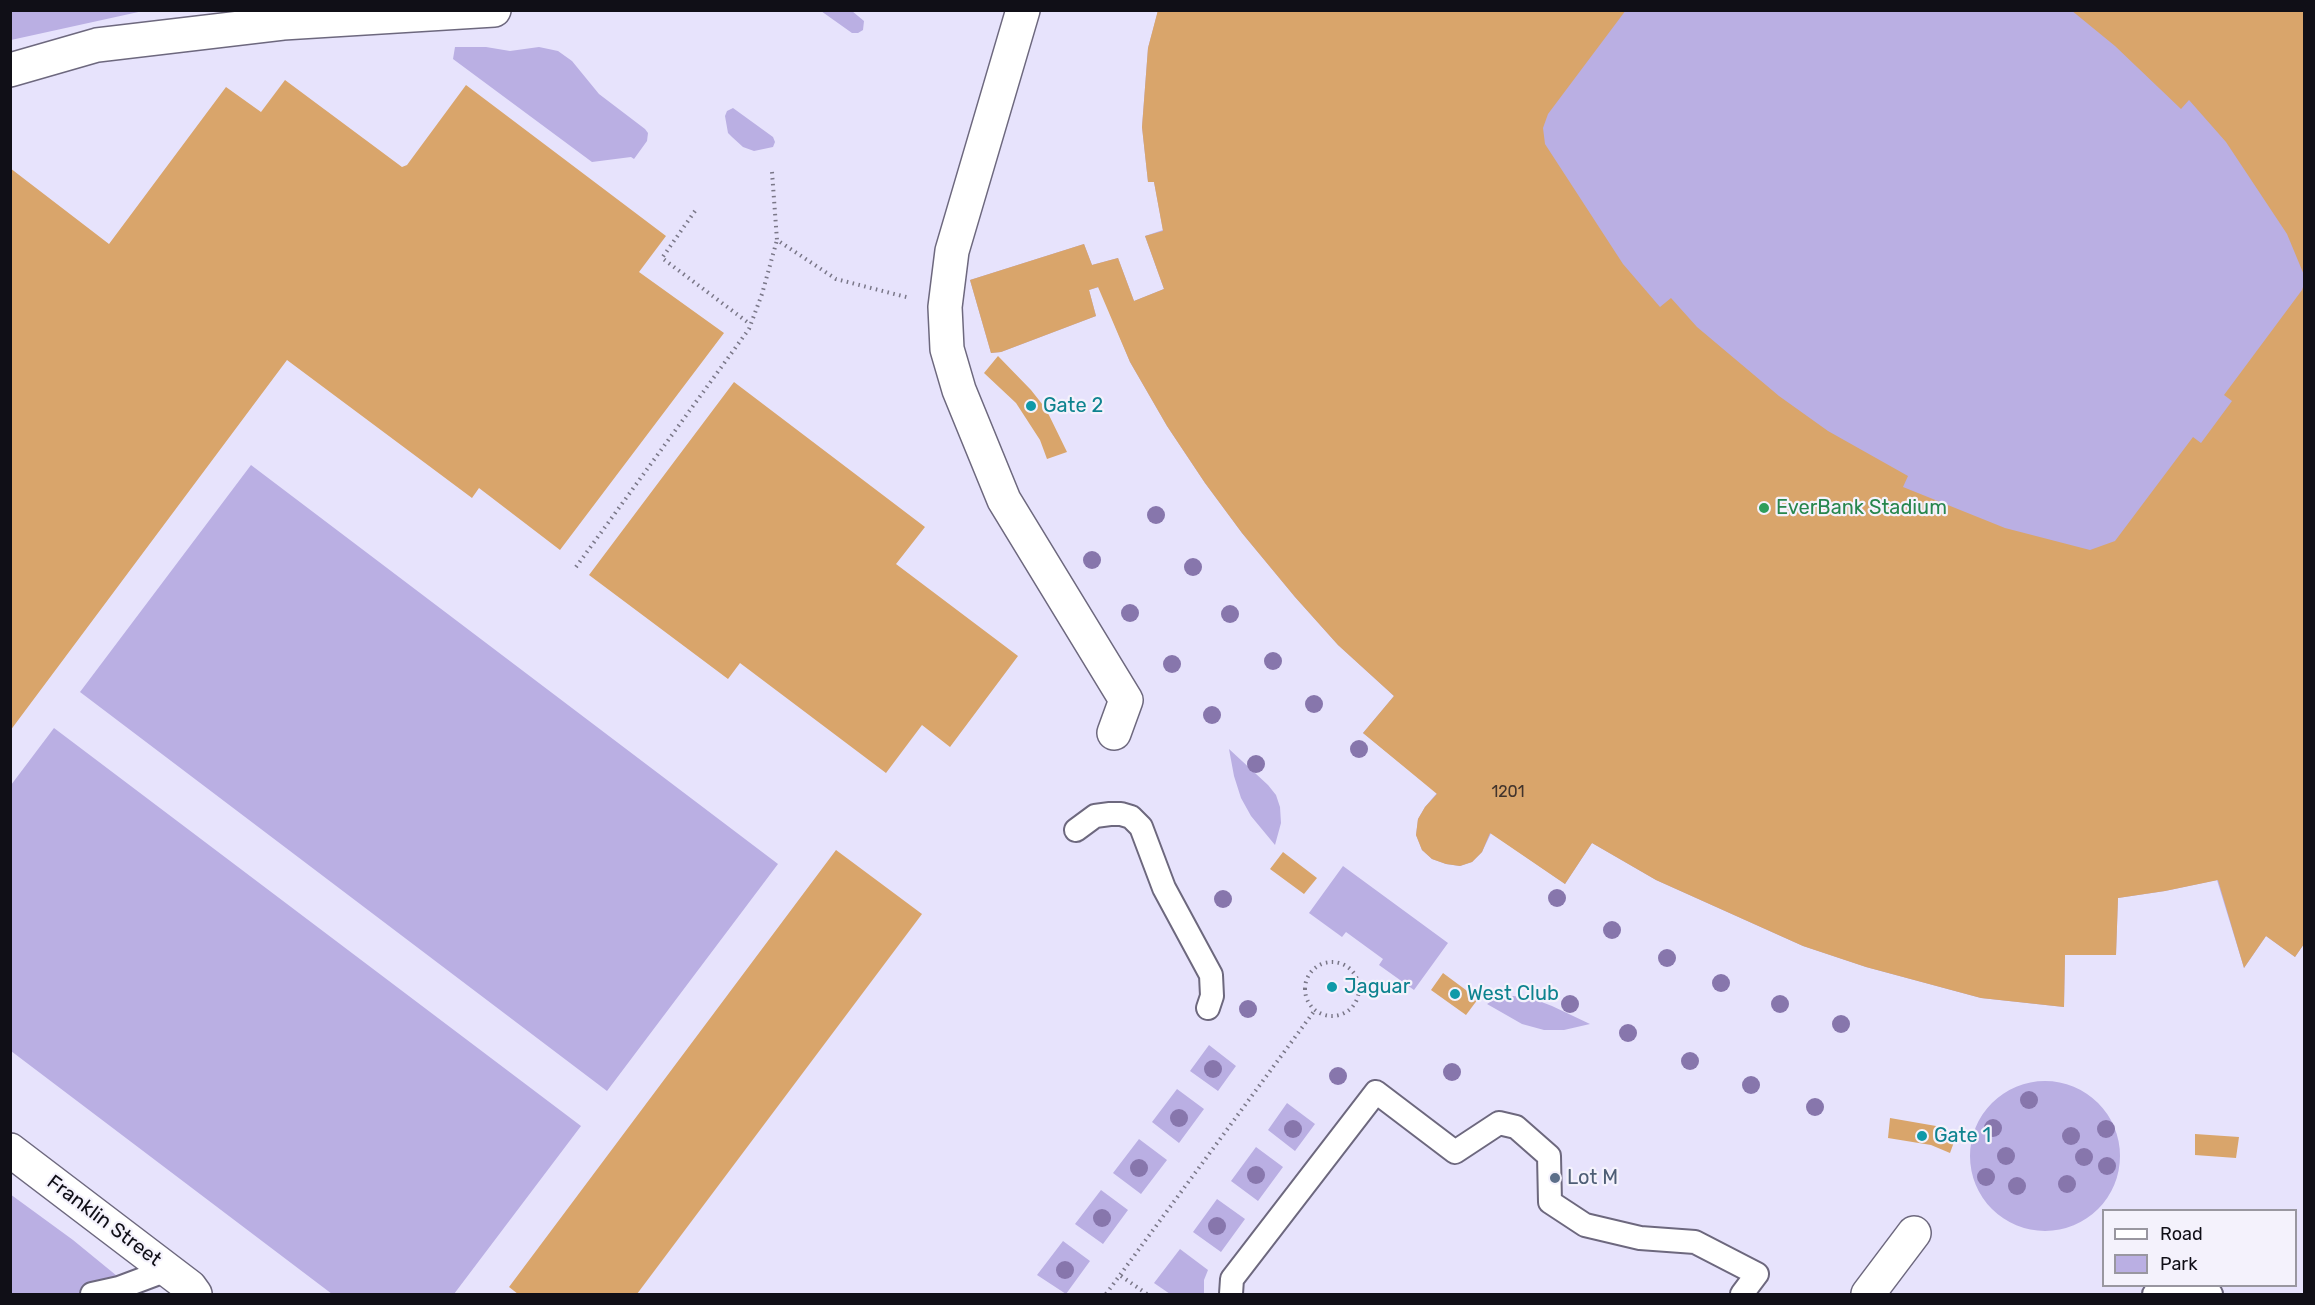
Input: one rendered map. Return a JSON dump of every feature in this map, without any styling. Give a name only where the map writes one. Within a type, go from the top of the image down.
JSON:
[{"type":"street","points":[[10,70],[97,45],[283,23],[494,10]]},
{"type":"street","points":[[1023,10],[952,251],[945,307],[946,349],[959,390],[1004,500],[1126,700],[1114,734]]},
{"type":"street","name":"Franklin Street","points":[[10,1150],[190,1287],[195,1294]]},
{"type":"street","points":[[1868,1294],[1914,1233]]},
{"type":"lane","points":[[1076,830],[1095,816],[1110,814],[1121,814],[1131,818],[1142,828],[1164,888],[1211,975],[1212,996],[1208,1008]]},
{"type":"lane","points":[[1231,1294],[1232,1279],[1376,1092],[1455,1152],[1499,1123],[1516,1127],[1549,1156],[1550,1202],[1585,1225],[1640,1238],[1695,1242],[1757,1274],[1742,1294]]},
{"type":"lane","points":[[92,1294],[119,1288],[167,1270]]},
{"type":"lane","points":[[2154,1294],[2194,1290],[2211,1294]]},
{"type":"path","points":[[576,567],[750,324],[762,294],[777,240],[772,172]]},
{"type":"path","points":[[695,211],[662,258],[750,324]]},
{"type":"path","points":[[777,240],[836,279],[945,307]]},
{"type":"path","points":[[1338,961],[1354,970],[1360,987],[1355,1005],[1349,1011],[1332,1016],[1315,1011],[1306,995],[1305,986],[1307,977],[1313,970],[1320,964],[1338,961]]},
{"type":"path","points":[[1106,1294],[1315,1011]]},
{"type":"path","points":[[1121,1276],[1147,1294]]},
{"type":"green space","points":[[11,10],[143,11],[11,40]]},
{"type":"green space","points":[[821,11],[852,11],[864,21],[863,30],[852,33]]},
{"type":"green space","name":"EverBank Stadium","points":[[1158,11],[2304,11],[2304,944],[2295,957],[2266,936],[2244,968],[2217,880],[2118,898],[2116,955],[2065,955],[2064,1007],[1981,998],[1866,967],[1803,946],[1656,880],[1592,843],[1565,884],[1491,833],[1482,852],[1472,862],[1460,866],[1432,859],[1422,850],[1416,835],[1418,819],[1437,793],[1363,733],[1394,696],[1338,645],[1295,597],[1242,533],[1205,483],[1167,426],[1130,362],[1099,287],[1089,290],[1096,316],[1001,352],[991,353],[970,280],[1084,244],[1092,265],[1118,258],[1134,301],[1164,289],[1145,236],[1163,230],[1154,182],[1148,182],[1142,127],[1148,48]]},
{"type":"green space","points":[[455,47],[486,47],[510,51],[539,47],[558,51],[572,61],[599,94],[645,129],[648,133],[647,141],[634,159],[631,157],[592,162],[453,59]]},
{"type":"green space","points":[[733,108],[773,137],[775,142],[773,147],[754,151],[743,147],[732,137],[728,133],[725,116],[727,111]]},
{"type":"green space","points":[[251,465],[778,864],[607,1091],[80,692]]},
{"type":"green space","points":[[54,728],[581,1126],[454,1294],[332,1294],[11,1051],[11,785]]},
{"type":"green space","points":[[1229,749],[1276,795],[1280,807],[1281,823],[1275,845],[1251,816],[1241,798]]},
{"type":"green space","points":[[1343,866],[1448,943],[1414,990],[1379,965],[1383,959],[1346,932],[1342,937],[1309,913]]},
{"type":"green space","points":[[1513,996],[1531,998],[1590,1024],[1564,1030],[1544,1030],[1522,1024],[1487,1004],[1495,999]]},
{"type":"green space","points":[[1209,1045],[1236,1066],[1218,1091],[1190,1071]]},
{"type":"green space","points":[[2045,1081],[2074,1087],[2098,1103],[2114,1127],[2120,1156],[2114,1185],[2098,1209],[2074,1225],[2045,1231],[2016,1225],[1992,1209],[1976,1185],[1970,1156],[1976,1127],[1992,1103],[2016,1087]]},
{"type":"green space","points":[[1177,1089],[1204,1109],[1179,1143],[1152,1122]]},
{"type":"green space","points":[[1287,1103],[1315,1124],[1295,1151],[1268,1130]]},
{"type":"green space","points":[[1139,1139],[1167,1160],[1141,1194],[1113,1173]]},
{"type":"green space","points":[[1256,1147],[1283,1167],[1258,1201],[1231,1181]]},
{"type":"green space","points":[[1101,1190],[1128,1210],[1103,1244],[1075,1224]]},
{"type":"green space","points":[[10,1194],[73,1240],[139,1294],[11,1294]]},
{"type":"green space","points":[[1217,1199],[1245,1219],[1221,1252],[1193,1232]]},
{"type":"green space","points":[[1063,1241],[1090,1261],[1066,1294],[1037,1275]]},
{"type":"green space","points":[[1180,1249],[1208,1270],[1204,1280],[1204,1294],[1170,1294],[1154,1283]]},
{"type":"building","name":"EverBank Stadium","points":[[1158,10],[1626,10],[1548,114],[1543,128],[1545,144],[1623,264],[1660,307],[1671,298],[1697,327],[1779,396],[1828,431],[1908,476],[1903,487],[2005,528],[2090,550],[2115,541],[2193,437],[2201,443],[2232,401],[2224,395],[2302,290],[2304,284],[2304,944],[2295,957],[2266,936],[2244,968],[2218,880],[2118,898],[2116,955],[2065,955],[2064,1007],[1981,998],[1866,967],[1803,946],[1656,880],[1592,843],[1565,884],[1490,833],[1482,852],[1472,862],[1460,866],[1432,859],[1422,850],[1416,835],[1418,819],[1437,794],[1363,733],[1394,696],[1338,645],[1295,597],[1242,533],[1205,483],[1167,426],[1130,362],[1098,287],[1089,290],[1096,316],[1001,352],[991,353],[970,280],[1084,244],[1092,265],[1118,258],[1134,301],[1164,289],[1145,236],[1163,231],[1154,182],[1148,182],[1142,127],[1148,48]]},
{"type":"building","points":[[2071,10],[2304,10],[2304,275],[2287,234],[2226,142],[2189,100],[2181,109],[2115,46]]},
{"type":"building","points":[[285,80],[402,167],[407,165],[466,85],[666,236],[639,272],[724,333],[560,550],[479,488],[472,498],[287,360],[10,731],[10,168],[109,244],[226,87],[261,112]]},
{"type":"building","name":"Gate 2","points":[[998,356],[1046,409],[1067,452],[1047,459],[1040,440],[1016,403],[984,373]]},
{"type":"building","points":[[734,382],[925,527],[896,564],[1018,656],[950,747],[922,725],[886,773],[740,663],[728,679],[589,575]]},
{"type":"building","points":[[836,850],[922,914],[637,1294],[518,1294],[509,1287]]},
{"type":"building","points":[[1283,852],[1317,878],[1304,894],[1270,869]]},
{"type":"building","name":"West Club","points":[[1443,973],[1478,999],[1466,1015],[1431,990]]},
{"type":"building","name":"Gate 1","points":[[1890,1118],[1936,1126],[1957,1134],[1950,1153],[1931,1145],[1888,1138]]},
{"type":"building","points":[[2195,1134],[2239,1137],[2236,1158],[2195,1155]]},
{"type":"place","name":"Gate 2","points":[[1031,406]]},
{"type":"place","name":"EverBank Stadium","points":[[1764,508]]},
{"type":"place","name":"Jaguar","points":[[1332,987]]},
{"type":"place","name":"West Club","points":[[1455,994]]},
{"type":"place","name":"Gate 1","points":[[1922,1136]]},
{"type":"place","name":"Lot M","points":[[1555,1178]]}]
